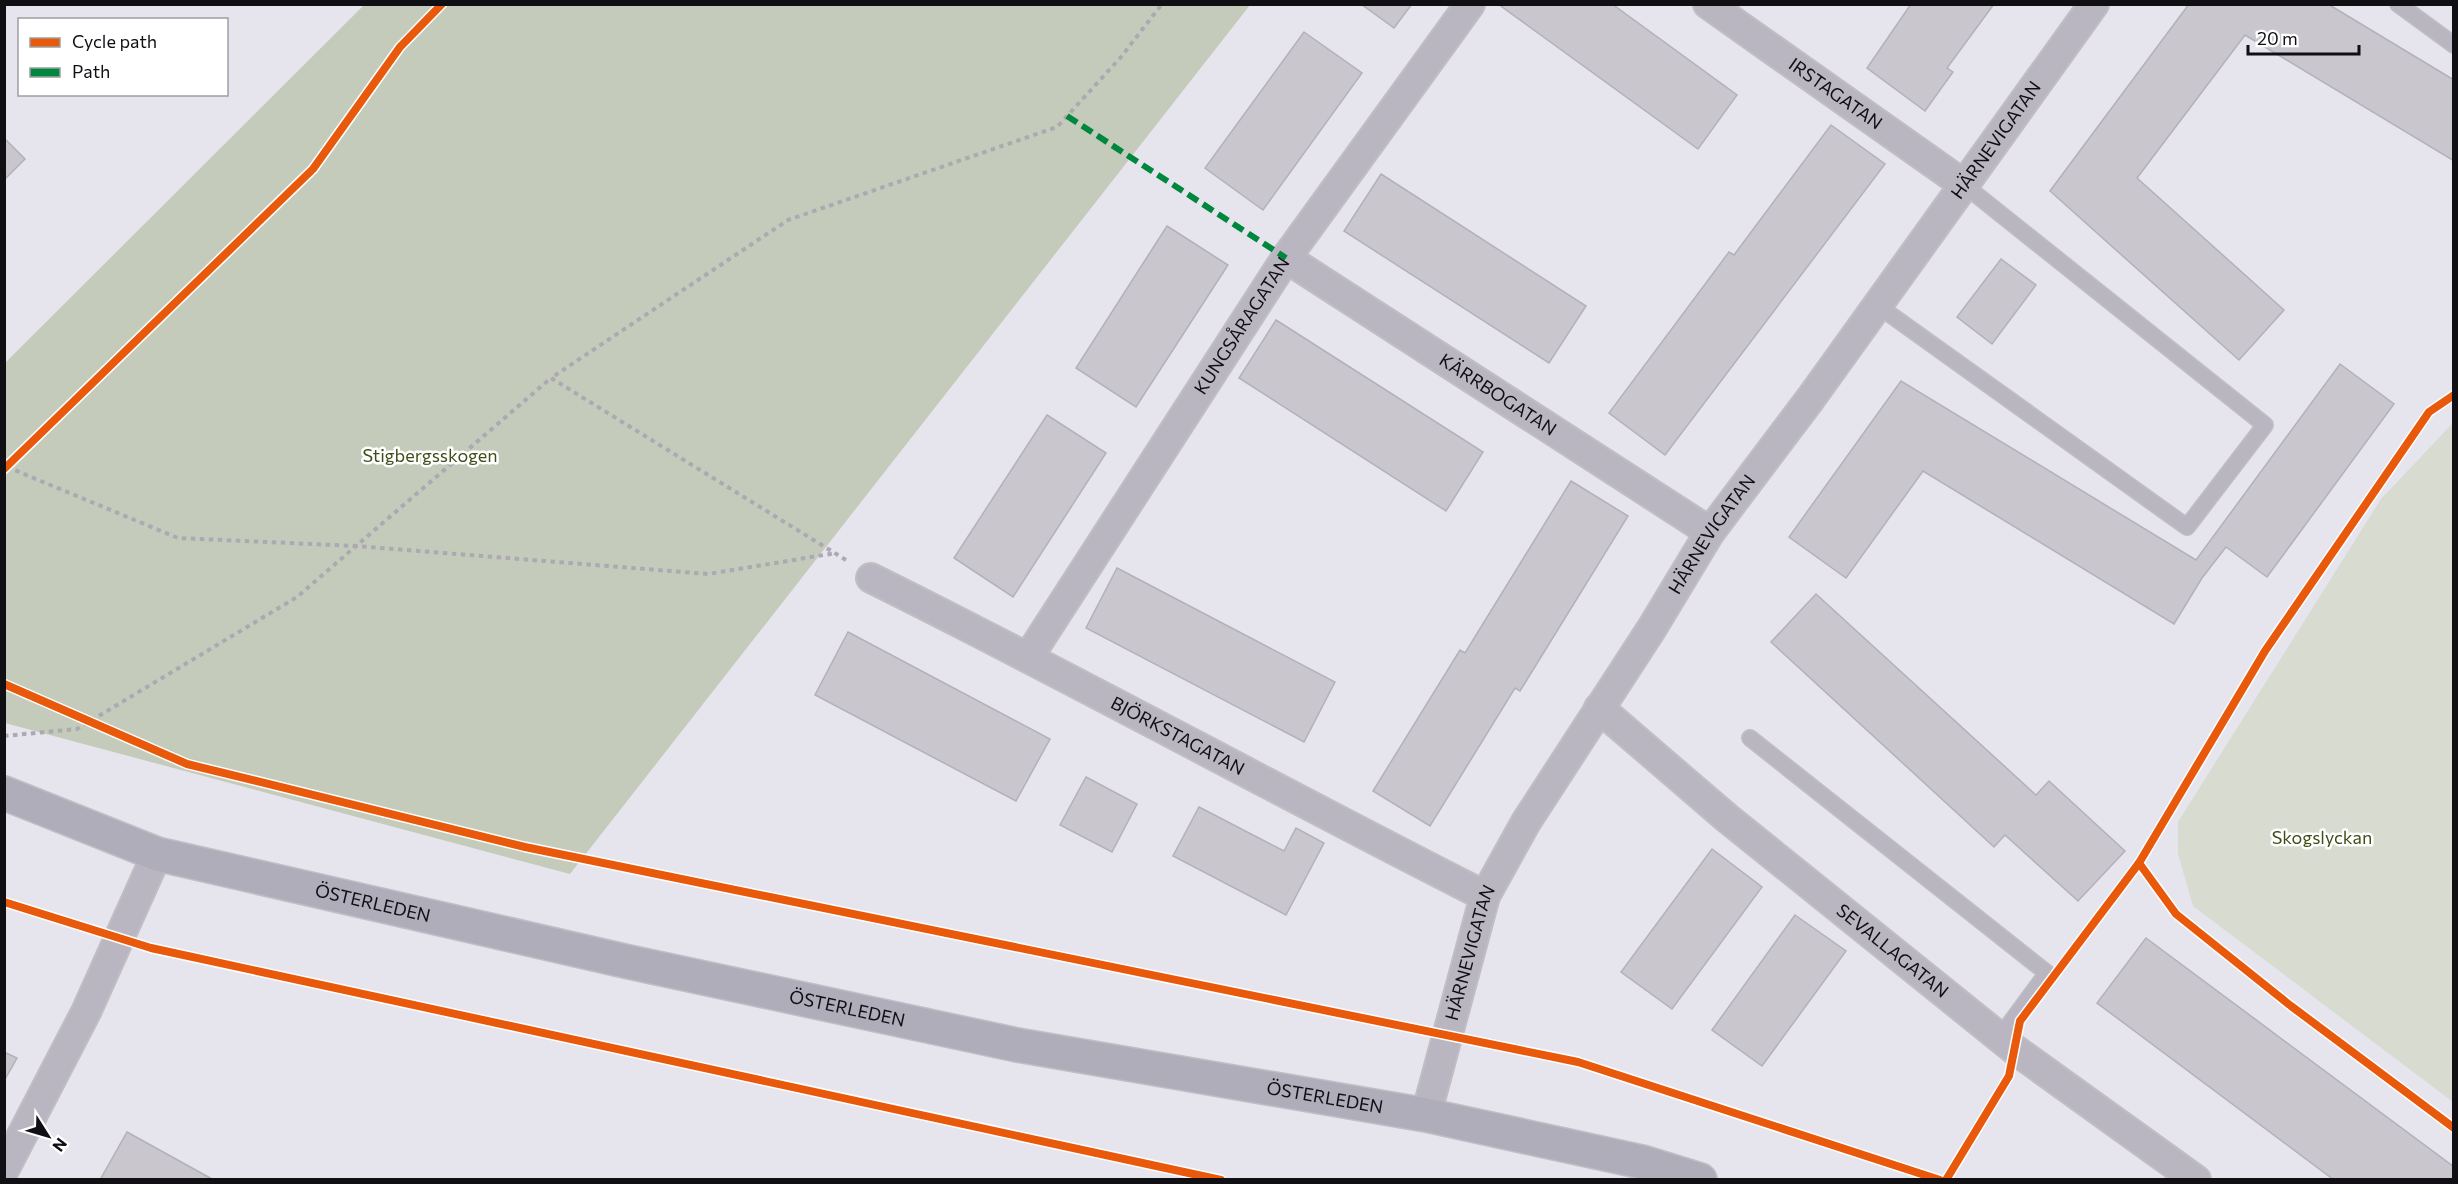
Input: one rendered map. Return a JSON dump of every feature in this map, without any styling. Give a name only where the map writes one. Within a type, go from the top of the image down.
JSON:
[{"type":"main road","name":"ÖSTERLEDEN","points":[[4,793],[157,854],[629,962],[1017,1045],[1426,1114],[1642,1162],[1700,1179]]},
{"type":"street","name":"KUNGSÅRAGATAN","points":[[1029,656],[1286,258],[1470,4]]},
{"type":"street","name":"IRSTAGATAN","points":[[1708,4],[1963,184]]},
{"type":"street","name":"HÄRNEVIGATAN","points":[[1426,1114],[1485,896],[1526,822],[1710,532],[2094,4]]},
{"type":"street","name":"KÄRRBOGATAN","points":[[1286,258],[1710,532]]},
{"type":"street","name":"BJÖRKSTAGATAN","points":[[871,578],[1029,656],[1302,803],[1485,896]]},
{"type":"street","name":"SEVALLAGATAN","points":[[1599,708],[1727,818],[2000,1037],[2196,1179]]},
{"type":"street","points":[[4,1170],[86,1012],[157,854]]},
{"type":"lane","points":[[2398,4],[2454,45]]},
{"type":"lane","points":[[1877,305],[2187,527],[2265,425],[1963,184]]},
{"type":"lane","points":[[1750,738],[2047,973],[2000,1037]]},
{"type":"path","points":[[4,736],[77,729],[297,597],[551,378],[788,220],[1057,127],[1121,57],[1162,4]]},
{"type":"path","points":[[551,378],[837,553],[871,578]]},
{"type":"path","points":[[15,459],[5,467],[178,538],[356,546],[708,574],[837,553]]},
{"type":"path","points":[[79,717],[101,726]]},
{"type":"green space","name":"Stigbergsskogen","points":[[364,5],[1250,5],[570,874],[5,723],[5,363]]},
{"type":"green space","name":"Skogslyckan","points":[[2453,423],[2453,1102],[2193,906],[2178,854],[2178,822],[2381,499]]},
{"type":"building","points":[[1361,4],[1412,4],[1394,28]]},
{"type":"building","points":[[1498,4],[1612,4],[1737,95],[1698,149]]},
{"type":"building","points":[[1911,4],[1994,4],[1947,68],[1953,72],[1925,111],[1867,68]]},
{"type":"building","points":[[2189,4],[2328,4],[2454,80],[2454,161],[2245,35],[2137,178],[2284,310],[2239,360],[2050,191]]},
{"type":"building","points":[[1304,32],[1362,73],[1263,210],[1205,168]]},
{"type":"building","points":[[1831,125],[1885,164],[1665,455],[1609,413],[1729,252],[1734,255]]},
{"type":"building","points":[[4,138],[25,159],[4,180]]},
{"type":"building","points":[[1381,174],[1586,306],[1549,363],[1344,231]]},
{"type":"building","points":[[1167,226],[1228,265],[1136,407],[1076,368]]},
{"type":"building","points":[[2001,259],[2036,285],[1992,344],[1957,317]]},
{"type":"building","points":[[1276,320],[1483,452],[1446,511],[1239,378]]},
{"type":"building","points":[[2340,364],[2394,404],[2267,577],[2226,547],[2202,578],[2174,624],[1923,471],[1846,578],[1789,537],[1901,381],[2196,560]]},
{"type":"building","points":[[1047,415],[1106,453],[1013,597],[954,558]]},
{"type":"building","points":[[1571,481],[1628,516],[1520,691],[1515,688],[1430,826],[1373,791],[1460,650],[1465,653]]},
{"type":"building","points":[[1117,568],[1335,682],[1304,742],[1086,628]]},
{"type":"building","points":[[1816,594],[2036,795],[2049,781],[2125,851],[2078,901],[2005,835],[1994,847],[1771,642]]},
{"type":"building","points":[[848,632],[1050,739],[1016,801],[815,695]]},
{"type":"building","points":[[1086,777],[1137,804],[1112,852],[1060,825]]},
{"type":"building","points":[[1199,807],[1284,851],[1296,828],[1324,843],[1286,915],[1173,856]]},
{"type":"building","points":[[1712,849],[1762,887],[1672,1009],[1621,972]]},
{"type":"building","points":[[1795,915],[1846,951],[1762,1066],[1712,1030]]},
{"type":"building","points":[[2146,938],[2454,1167],[2454,1180],[2334,1180],[2097,1003]]},
{"type":"building","points":[[4,1052],[17,1058],[4,1081]]},
{"type":"building","points":[[127,1132],[212,1179],[100,1180]]},
{"type":"marked path","points":[[1067,116],[1286,258]]},
{"type":"cycle path","points":[[4,469],[313,169],[400,47],[442,4]]},
{"type":"cycle path","points":[[1946,1180],[2009,1076],[2020,1021],[2139,863],[2265,651],[2429,412],[2454,395]]},
{"type":"cycle path","points":[[4,684],[187,764],[525,847],[1578,1062],[1940,1180]]},
{"type":"cycle path","points":[[2139,863],[2176,914],[2291,1006],[2454,1128]]},
{"type":"cycle path","points":[[4,902],[151,948],[1221,1180]]}]
